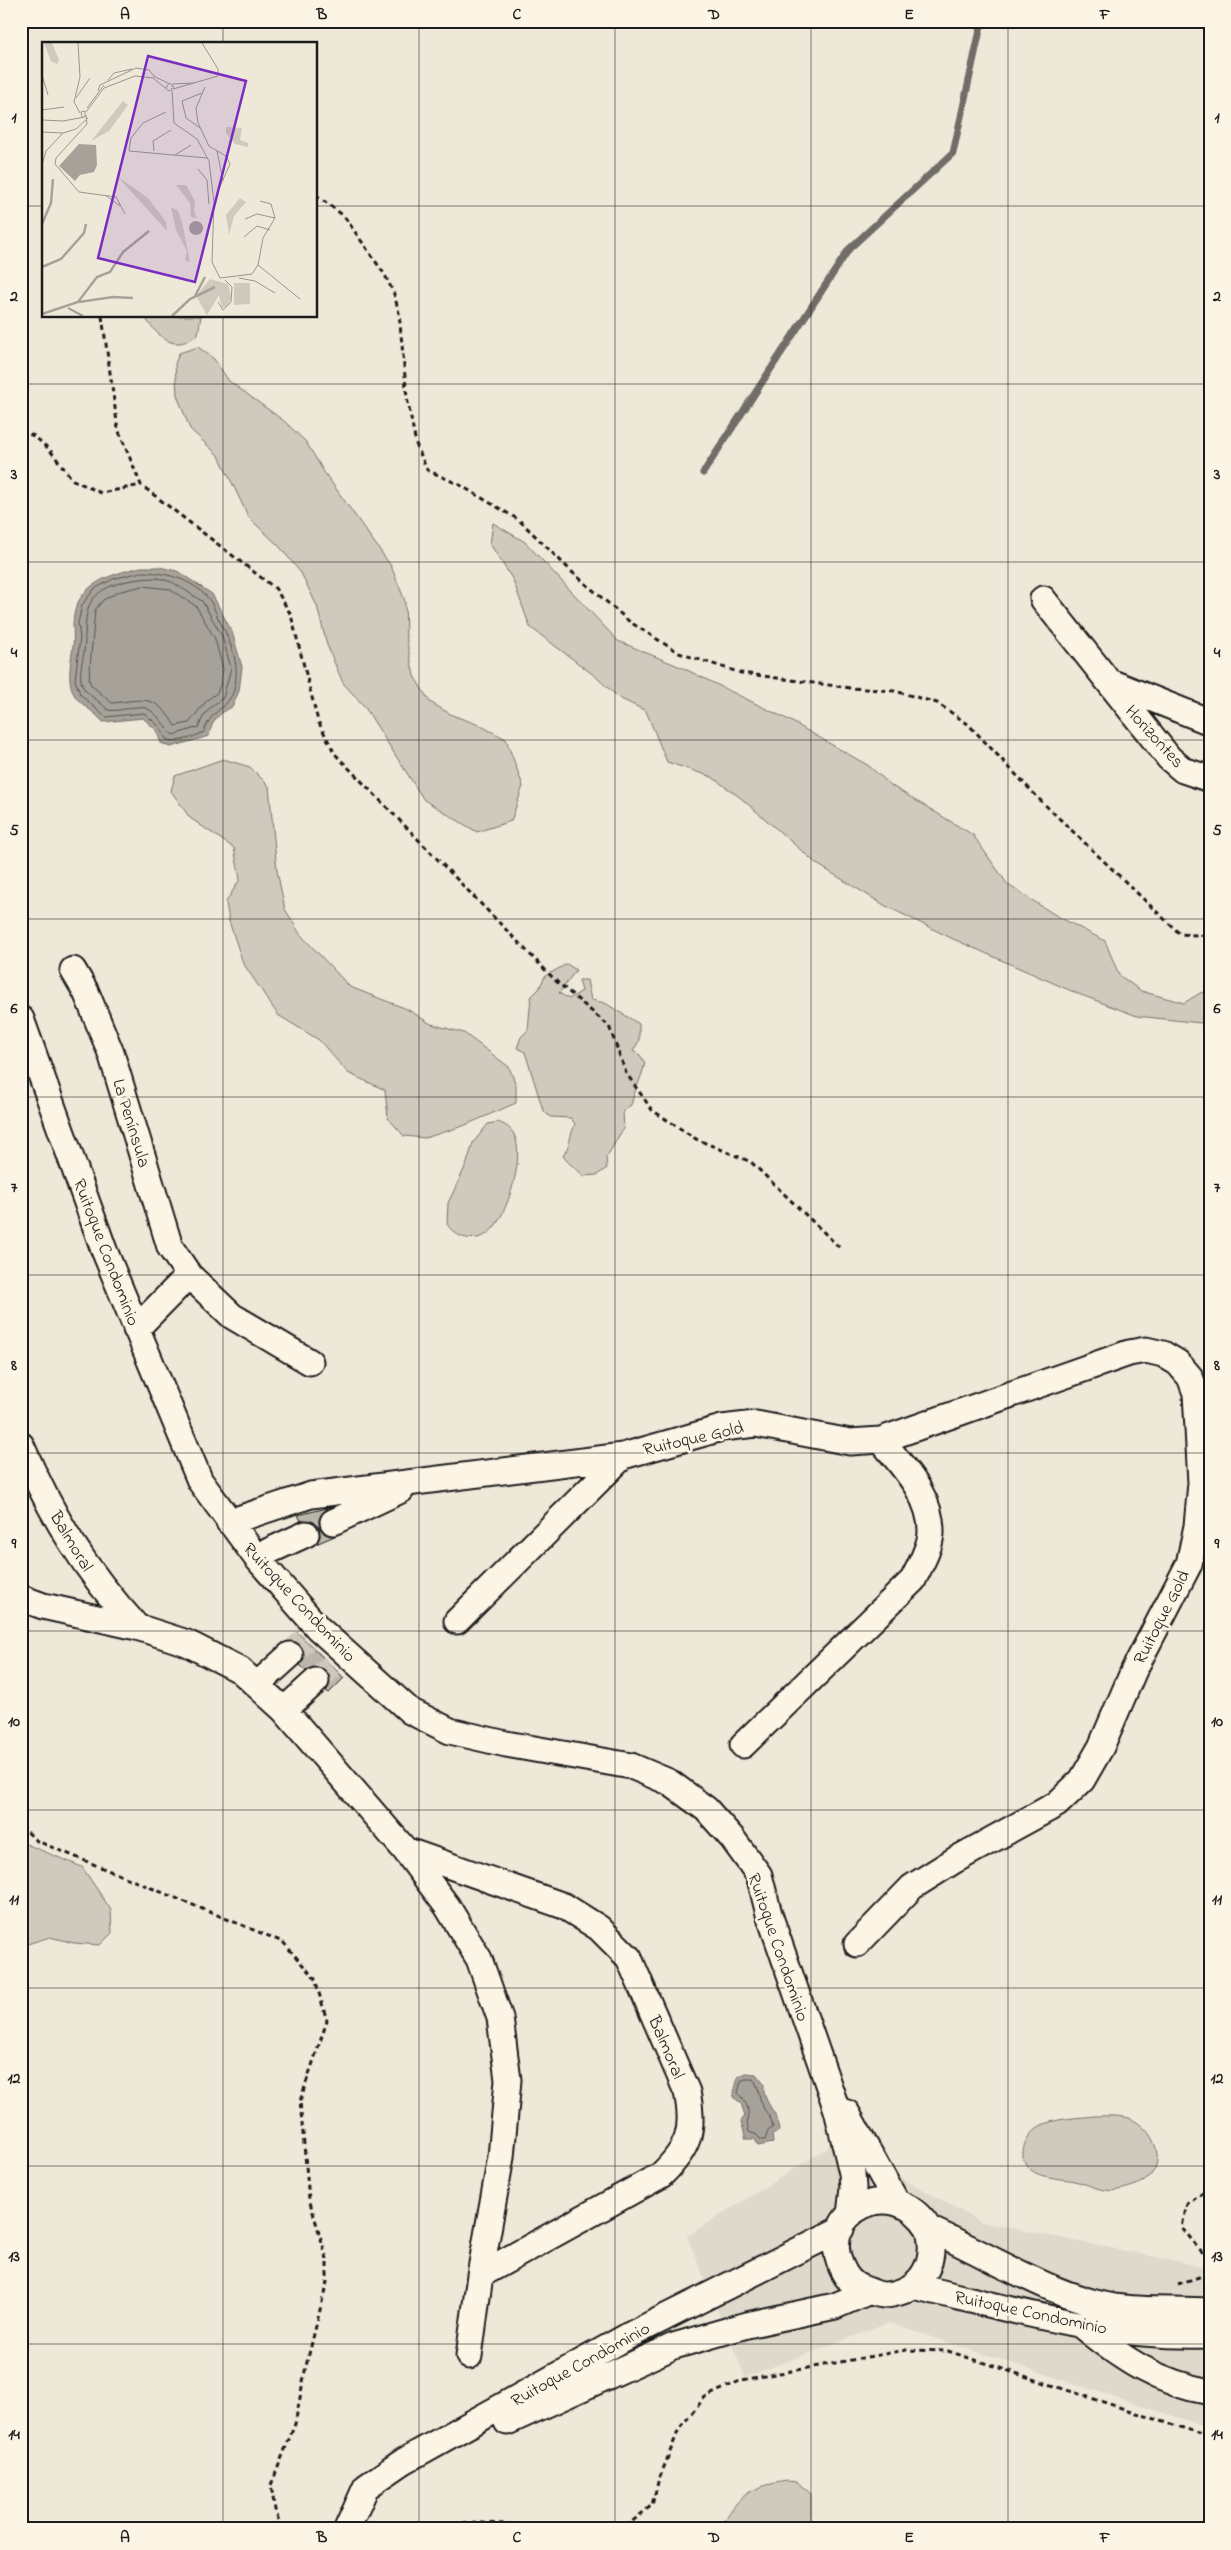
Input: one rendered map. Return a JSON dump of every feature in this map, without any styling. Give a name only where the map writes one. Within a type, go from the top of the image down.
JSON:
[{"type":"street","name":"Horizontes","points":[[1043,600],[1169,758],[1183,770],[1210,779]]},
{"type":"street","name":"Horizontes","points":[[1108,681],[1210,722]]},
{"type":"street","name":"La Península","points":[[73,970],[86,992],[111,1053],[170,1247],[189,1275],[232,1316],[310,1362]]},
{"type":"street","name":"Ruitoque Condominio","points":[[21,1019],[104,1250],[200,1482],[256,1557],[304,1641],[331,1667],[410,1712],[450,1731],[506,1744],[631,1766],[669,1782],[706,1809],[732,1838],[759,1875],[769,1914],[837,2110],[852,2173],[853,2188],[845,2222],[837,2244],[838,2259],[844,2274],[855,2285],[884,2296],[899,2293],[913,2286],[1082,2326],[1149,2334],[1210,2335]]},
{"type":"street","points":[[136,1329],[189,1275]]},
{"type":"street","name":"Ruitoque Gold","points":[[229,1522],[311,1494],[623,1456],[722,1428],[756,1424],[850,1442],[880,1440],[1129,1352],[1146,1350],[1163,1354],[1178,1363],[1190,1376],[1196,1392],[1201,1483],[1197,1526],[1188,1564],[1134,1670],[1101,1747],[1082,1780],[1057,1804],[955,1860],[912,1887],[857,1944]]},
{"type":"street","points":[[743,1745],[913,1580],[924,1558],[931,1533],[926,1507],[915,1483],[880,1440]]},
{"type":"street","name":"Balmoral","points":[[21,1445],[58,1522],[87,1568],[138,1627]]},
{"type":"street","name":"Ruitoque Gold","points":[[457,1621],[623,1456]]},
{"type":"street","name":"Ruitoque Gold","points":[[333,1522],[420,1482]]},
{"type":"street","points":[[256,1557],[306,1534]]},
{"type":"street","name":"Balmoral","points":[[21,1598],[43,1606],[138,1627],[187,1644],[240,1670],[258,1684],[284,1710],[405,1850],[447,1906],[479,1959],[500,2018],[508,2080],[501,2157],[480,2275],[469,2356]]},
{"type":"street","points":[[258,1684],[304,1641]]},
{"type":"street","points":[[284,1710],[331,1667]]},
{"type":"street","name":"Balmoral","points":[[405,1850],[564,1906],[599,1928],[629,1958],[687,2092],[692,2115],[689,2138],[682,2152],[661,2175],[480,2275]]},
{"type":"street","name":"Ruitoque Condominio","points":[[837,2110],[847,2113],[896,2201]]},
{"type":"street","name":"Ruitoque Condominio","points":[[354,2528],[366,2486],[404,2461],[451,2437],[630,2335],[845,2222],[871,2202],[896,2201],[910,2207],[921,2216],[929,2229],[1047,2286],[1083,2298],[1114,2307],[1210,2311]]},
{"type":"street","points":[[913,2286],[924,2274],[931,2260],[932,2244],[929,2229]]},
{"type":"street","name":"Ruitoque Condominio","points":[[354,2528],[373,2494],[409,2470],[456,2446],[650,2356],[674,2346],[746,2326],[835,2306],[870,2291]]},
{"type":"street","points":[[1082,2326],[1139,2369],[1185,2388],[1210,2392]]},
{"type":"path","points":[[318,196],[344,216],[384,274],[394,294],[399,313],[407,398],[416,444],[427,470],[460,485],[519,520],[572,572],[630,622],[679,654],[741,673],[850,688],[895,691],[937,703],[968,724],[1041,801],[1180,934],[1210,936]]},
{"type":"path","points":[[102,318],[118,429],[141,485],[276,589],[291,615],[318,721],[335,754],[556,981],[609,1026],[626,1073],[652,1110],[696,1139],[751,1162],[840,1248]]},
{"type":"path","points":[[21,431],[34,436],[49,449],[73,480],[101,494],[141,485]]},
{"type":"path","points":[[21,1826],[37,1841],[283,1942],[315,1979],[327,2021],[300,2101],[308,2200],[327,2259],[327,2282],[306,2366],[295,2424],[271,2485],[282,2529]]},
{"type":"path","points":[[1172,2284],[1182,2284],[1206,2275],[1209,2258],[1196,2247],[1182,2227],[1187,2204],[1210,2188]]},
{"type":"path","points":[[354,2528],[483,2523],[598,2528],[628,2524],[652,2505],[658,2482],[678,2428],[705,2397],[742,2380],[906,2350],[948,2351],[1210,2438]]},
{"type":"path","points":[[483,2523],[490,2529]]},
{"type":"shaded area","points":[[145,318],[201,318],[198,334],[182,343],[168,341],[155,331]]},
{"type":"shaded area","points":[[198,347],[214,359],[229,381],[284,421],[306,442],[324,472],[391,566],[405,601],[406,637],[414,676],[430,702],[452,715],[479,725],[506,739],[523,786],[511,821],[477,832],[424,800],[364,706],[343,683],[327,645],[317,606],[301,573],[279,546],[249,518],[219,456],[190,429],[177,395],[175,364],[179,353]]},
{"type":"shaded area","points":[[493,523],[525,542],[618,641],[683,668],[787,719],[869,766],[892,786],[973,835],[1008,885],[1057,916],[1105,941],[1119,975],[1141,991],[1184,1003],[1200,993],[1210,991],[1210,1024],[1137,1016],[1076,993],[951,938],[884,905],[817,864],[742,799],[712,777],[667,762],[646,711],[619,698],[595,676],[530,627],[513,580],[490,544]]},
{"type":"shaded area","points":[[223,759],[250,767],[269,786],[277,871],[285,909],[300,934],[350,987],[407,1009],[431,1024],[464,1033],[509,1067],[516,1085],[516,1103],[463,1126],[425,1138],[404,1136],[388,1118],[385,1090],[348,1073],[319,1040],[278,1015],[243,963],[229,921],[226,902],[240,879],[234,848],[190,818],[171,791],[175,776]]},
{"type":"shaded area","points":[[567,964],[576,970],[559,993],[569,999],[582,991],[579,980],[587,980],[591,1000],[605,1003],[639,1024],[639,1041],[633,1051],[640,1055],[645,1063],[631,1105],[623,1111],[624,1129],[606,1157],[607,1168],[597,1175],[584,1176],[563,1156],[575,1124],[571,1118],[550,1117],[543,1110],[525,1052],[517,1048],[521,1037],[528,1030],[531,997],[539,989],[545,976]]},
{"type":"shaded area","points":[[498,1122],[510,1129],[516,1139],[518,1150],[517,1164],[511,1193],[506,1206],[490,1232],[477,1238],[464,1237],[457,1234],[447,1224],[448,1203],[467,1163],[473,1143],[488,1124]]},
{"type":"shaded area","points":[[21,1842],[82,1867],[111,1910],[112,1933],[100,1945],[74,1943],[50,1937],[21,1946]]},
{"type":"shaded area","points":[[1094,2116],[1129,2118],[1137,2122],[1151,2136],[1157,2154],[1157,2163],[1145,2181],[1125,2189],[1112,2191],[1072,2180],[1042,2175],[1032,2171],[1026,2164],[1023,2158],[1024,2145],[1036,2128],[1054,2121]]},
{"type":"shaded area","points":[[837,2142],[981,2222],[1210,2268],[1210,2428],[889,2323],[745,2377],[687,2236]]},
{"type":"shaded area","points":[[787,2481],[797,2482],[811,2494],[811,2529],[720,2529],[726,2517],[746,2494],[763,2486]]},
{"type":"water","points":[[141,567],[159,567],[177,571],[212,594],[232,632],[242,667],[239,691],[232,707],[216,718],[209,736],[171,747],[161,743],[156,730],[143,718],[103,722],[77,699],[71,684],[73,623],[75,610],[80,599],[96,583]]},
{"type":"water","points":[[746,2073],[756,2074],[764,2084],[765,2095],[775,2115],[779,2131],[772,2134],[773,2143],[758,2146],[755,2139],[746,2139],[741,2121],[745,2116],[741,2103],[733,2097],[738,2077]]},
{"type":"building","points":[[327,1508],[319,1520],[320,1528],[325,1534],[337,1535],[316,1544],[320,1536],[319,1528],[314,1522],[301,1521],[298,1515]]},
{"type":"building","points":[[297,1632],[344,1678],[329,1693],[326,1691],[330,1678],[326,1671],[313,1667],[306,1671],[300,1665],[304,1659],[304,1652],[300,1645],[288,1641]]},
{"type":"waterway","points":[[703,473],[849,249],[953,153],[982,21]]},
{"type":"tunnel","points":[[290,1655],[305,1640]]},
{"type":"tunnel","points":[[316,1681],[332,1666]]}]
